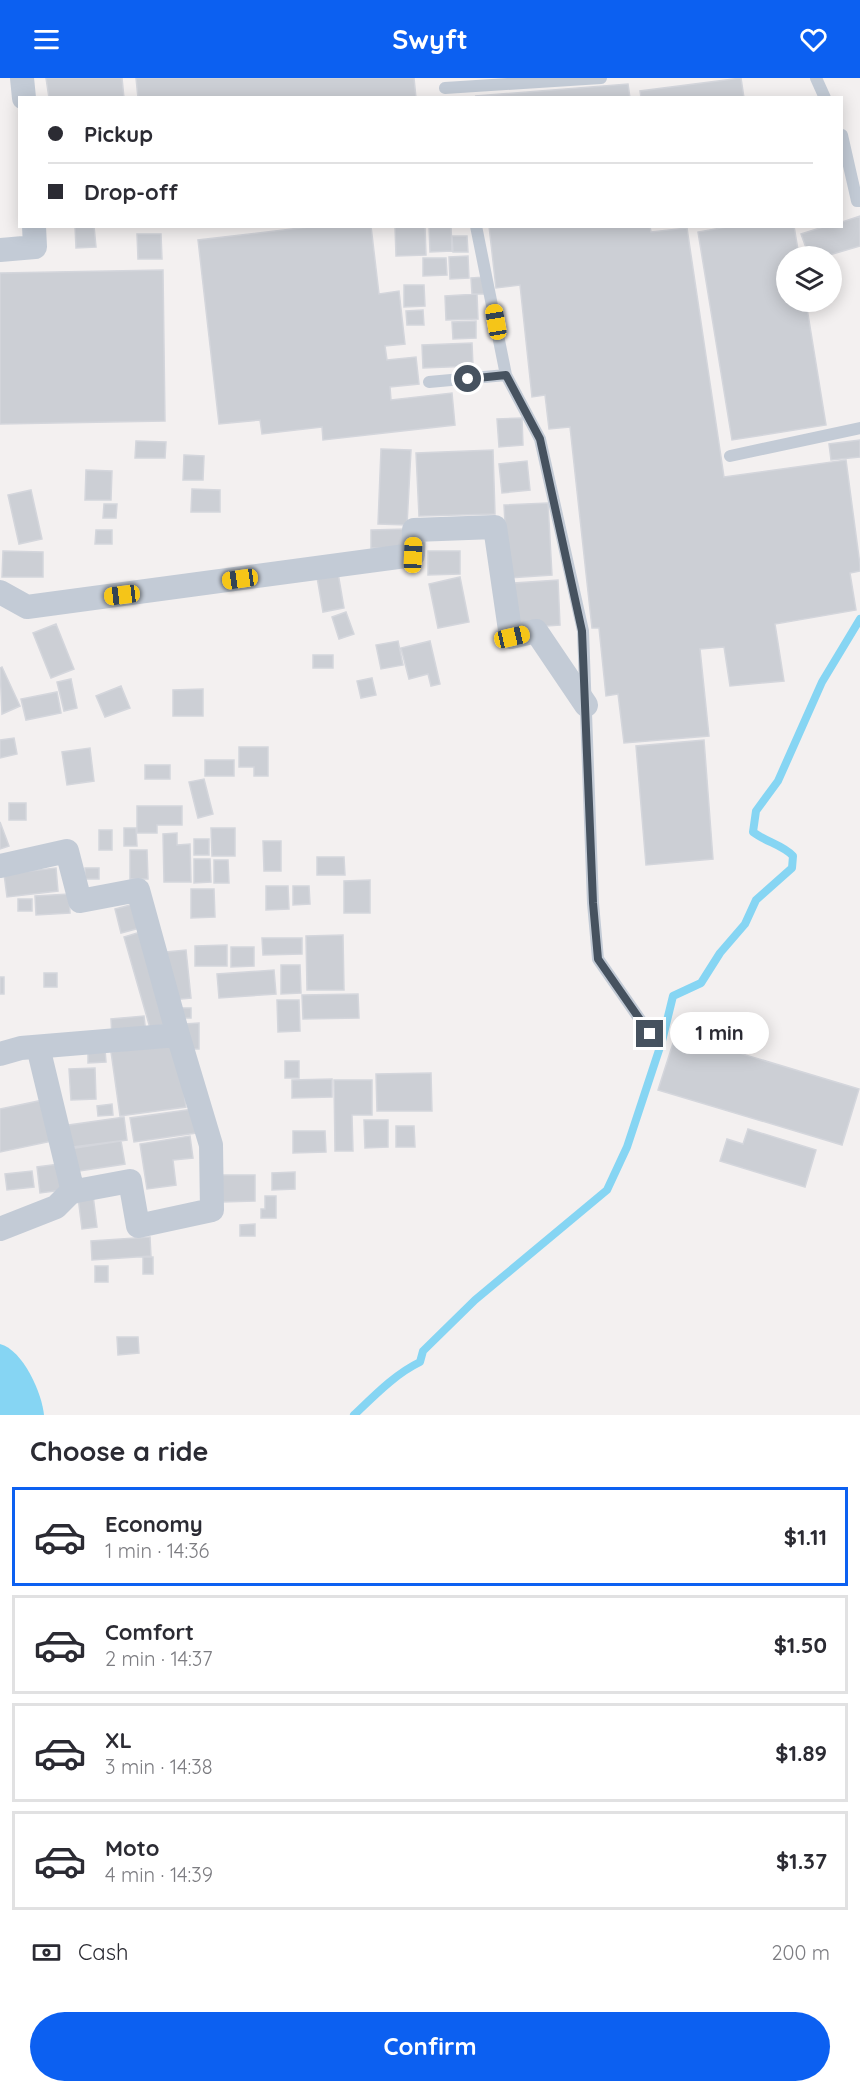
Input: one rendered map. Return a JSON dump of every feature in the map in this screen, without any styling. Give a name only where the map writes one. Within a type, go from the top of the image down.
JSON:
[{"type":"street","points":[[22,78],[24,96]]},
{"type":"street","points":[[0,250],[35,247],[34,228]]},
{"type":"street","points":[[0,592],[27,607],[335,567],[413,555],[414,530],[495,527],[512,637],[536,631],[586,705]]},
{"type":"street","points":[[0,866],[67,851],[80,901],[138,890],[177,1035],[211,1145],[212,1210],[138,1226],[130,1181],[73,1192],[56,1207],[0,1228]]},
{"type":"street","points":[[0,1054],[21,1048],[177,1035]]},
{"type":"street","points":[[38,1047],[73,1192]]},
{"type":"lane","points":[[445,88],[601,78]]},
{"type":"lane","points":[[816,78],[824,96]]},
{"type":"lane","points":[[843,139],[857,201],[860,201]]},
{"type":"lane","points":[[476,228],[506,375],[540,439],[582,631],[593,903],[598,959],[650,1034]]},
{"type":"lane","points":[[429,382],[506,375]]},
{"type":"lane","points":[[730,456],[860,428]]},
{"type":"water","points":[[0,1344],[8,1348],[24,1363],[40,1395],[44,1415],[0,1415]]},
{"type":"building","points":[[46,78],[122,78],[124,96],[49,96]]},
{"type":"building","points":[[136,78],[414,78],[416,96],[138,96]]},
{"type":"building","points":[[741,78],[744,96],[641,96],[640,91]]},
{"type":"building","points":[[628,84],[630,96],[475,96]]},
{"type":"building","points":[[860,216],[860,246],[842,251],[842,246],[805,246],[801,234],[820,228],[843,228],[843,222]]},
{"type":"building","points":[[75,228],[94,228],[96,247],[76,248]]},
{"type":"building","points":[[300,228],[371,228],[379,294],[399,291],[405,344],[385,346],[387,360],[416,357],[419,384],[390,387],[391,400],[452,393],[455,425],[323,440],[322,427],[262,434],[260,420],[219,424],[198,240]]},
{"type":"building","points":[[395,228],[425,228],[426,255],[396,256]]},
{"type":"building","points":[[429,228],[451,228],[452,251],[430,252]]},
{"type":"building","points":[[489,228],[650,228],[651,232],[687,228],[724,477],[846,460],[860,565],[860,571],[850,573],[856,610],[775,624],[784,681],[730,686],[724,647],[700,649],[709,736],[624,743],[618,694],[606,696],[599,628],[592,628],[570,427],[549,429],[545,395],[532,397],[520,285],[496,288]]},
{"type":"building","points":[[721,228],[794,228],[797,246],[776,246],[776,312],[808,312],[826,425],[732,440],[698,232]]},
{"type":"building","points":[[137,234],[161,234],[162,259],[138,259]]},
{"type":"building","points":[[452,236],[467,236],[468,252],[453,252]]},
{"type":"building","points":[[468,256],[469,278],[450,279],[449,257]]},
{"type":"building","points":[[423,258],[446,258],[447,275],[423,276]]},
{"type":"building","points":[[163,270],[165,421],[0,424],[0,273]]},
{"type":"building","points":[[485,277],[485,294],[472,294],[471,278]]},
{"type":"building","points":[[404,285],[424,285],[425,306],[404,307]]},
{"type":"building","points":[[477,294],[478,319],[446,320],[445,296]]},
{"type":"building","points":[[423,310],[424,325],[407,325],[406,311]]},
{"type":"building","points":[[476,321],[476,338],[453,339],[452,322]]},
{"type":"building","points":[[472,343],[473,366],[423,368],[422,345]]},
{"type":"building","points":[[522,418],[523,445],[499,447],[497,419]]},
{"type":"building","points":[[860,440],[860,457],[831,460],[829,444]]},
{"type":"building","points":[[136,441],[166,442],[165,458],[135,458]]},
{"type":"building","points":[[381,449],[411,450],[407,525],[378,524]]},
{"type":"building","points":[[493,450],[495,514],[419,516],[416,453]]},
{"type":"building","points":[[184,455],[204,456],[203,480],[183,480]]},
{"type":"building","points":[[527,461],[530,490],[502,493],[499,464]]},
{"type":"building","points":[[86,470],[112,471],[111,500],[85,500]]},
{"type":"building","points":[[192,489],[220,490],[220,512],[191,512]]},
{"type":"building","points":[[31,490],[42,539],[19,544],[8,495]]},
{"type":"building","points":[[548,503],[552,575],[508,578],[504,505]]},
{"type":"building","points":[[104,504],[117,504],[116,518],[103,518]]},
{"type":"building","points":[[407,529],[407,548],[371,548],[371,530]]},
{"type":"building","points":[[96,530],[112,530],[112,544],[95,544]]},
{"type":"building","points":[[3,551],[43,552],[43,577],[2,577]]},
{"type":"building","points":[[428,551],[460,551],[460,574],[428,575]]},
{"type":"building","points":[[338,573],[344,608],[323,612],[317,577]]},
{"type":"building","points":[[460,577],[469,622],[438,628],[429,584]]},
{"type":"building","points":[[558,580],[560,625],[517,628],[514,583]]},
{"type":"building","points":[[346,612],[354,634],[339,639],[332,617]]},
{"type":"building","points":[[56,624],[74,669],[51,678],[33,633]]},
{"type":"building","points":[[398,641],[403,665],[381,669],[376,645]]},
{"type":"building","points":[[430,641],[440,684],[431,686],[428,674],[409,679],[401,648]]},
{"type":"building","points":[[313,655],[333,655],[333,668],[313,668]]},
{"type":"building","points":[[2,667],[20,706],[2,714],[0,668]]},
{"type":"building","points":[[372,678],[376,695],[361,698],[357,681]]},
{"type":"building","points":[[71,679],[77,708],[64,711],[57,682]]},
{"type":"building","points":[[121,686],[130,708],[105,717],[96,696]]},
{"type":"building","points":[[203,689],[203,716],[173,716],[173,690]]},
{"type":"building","points":[[57,692],[61,713],[26,720],[21,699]]},
{"type":"building","points":[[14,738],[17,754],[0,758],[0,740]]},
{"type":"building","points":[[704,740],[713,859],[646,865],[636,746]]},
{"type":"building","points":[[239,747],[268,747],[268,776],[254,776],[254,767],[239,767]]},
{"type":"building","points":[[90,748],[94,781],[67,785],[62,752]]},
{"type":"building","points":[[205,760],[234,760],[234,776],[205,776]]},
{"type":"building","points":[[145,765],[170,765],[170,779],[145,779]]},
{"type":"building","points":[[204,779],[213,814],[198,818],[189,782]]},
{"type":"building","points":[[9,803],[26,803],[26,820],[9,820]]},
{"type":"building","points":[[137,806],[182,806],[182,825],[157,825],[157,833],[137,833]]},
{"type":"building","points":[[0,822],[9,846],[0,849]]},
{"type":"building","points":[[124,828],[136,828],[137,846],[124,846]]},
{"type":"building","points":[[211,828],[235,828],[235,856],[212,856]]},
{"type":"building","points":[[99,830],[112,830],[112,850],[99,850]]},
{"type":"building","points":[[177,833],[177,845],[190,844],[191,882],[164,882],[163,834]]},
{"type":"building","points":[[194,839],[209,839],[209,855],[194,855]]},
{"type":"building","points":[[263,841],[281,841],[281,871],[264,871]]},
{"type":"building","points":[[130,850],[147,850],[148,879],[130,879]]},
{"type":"building","points":[[317,857],[344,857],[345,875],[317,875]]},
{"type":"building","points":[[194,859],[210,859],[211,882],[194,883]]},
{"type":"building","points":[[214,860],[228,860],[229,883],[214,883]]},
{"type":"building","points":[[56,868],[58,891],[7,897],[4,874]]},
{"type":"building","points":[[85,868],[99,868],[99,879],[85,879]]},
{"type":"building","points":[[370,880],[370,913],[344,913],[344,881]]},
{"type":"building","points":[[266,886],[288,886],[289,909],[266,910]]},
{"type":"building","points":[[293,886],[309,886],[310,904],[293,905]]},
{"type":"building","points":[[191,889],[214,889],[215,917],[191,918]]},
{"type":"building","points":[[69,894],[70,913],[36,915],[35,896]]},
{"type":"building","points":[[18,899],[32,899],[32,911],[18,911]]},
{"type":"building","points":[[134,904],[140,928],[121,933],[115,909]]},
{"type":"building","points":[[144,931],[170,1023],[150,1028],[124,937]]},
{"type":"building","points":[[343,935],[344,990],[307,990],[306,936]]},
{"type":"building","points":[[262,938],[302,938],[302,954],[263,955]]},
{"type":"building","points":[[227,945],[227,966],[195,966],[195,946]]},
{"type":"building","points":[[231,947],[254,947],[254,966],[231,967]]},
{"type":"building","points":[[186,950],[191,998],[171,1000],[166,952]]},
{"type":"building","points":[[281,965],[300,965],[301,993],[281,994]]},
{"type":"building","points":[[274,970],[276,994],[219,998],[217,974]]},
{"type":"building","points":[[44,973],[57,973],[57,987],[44,987]]},
{"type":"building","points":[[0,977],[4,977],[4,994],[0,994]]},
{"type":"building","points":[[358,994],[359,1018],[303,1019],[302,995]]},
{"type":"building","points":[[277,1000],[299,1000],[300,1031],[278,1032]]},
{"type":"building","points":[[179,1008],[191,1008],[191,1018],[179,1018]]},
{"type":"building","points":[[144,1016],[146,1034],[112,1037],[111,1019]]},
{"type":"building","points":[[199,1023],[199,1049],[184,1049],[184,1024]]},
{"type":"building","points":[[676,1034],[859,1089],[842,1145],[658,1090]]},
{"type":"building","points":[[177,1043],[186,1107],[120,1116],[111,1052]]},
{"type":"building","points":[[105,1049],[106,1062],[88,1063],[88,1050]]},
{"type":"building","points":[[285,1061],[299,1061],[299,1078],[285,1078]]},
{"type":"building","points":[[95,1068],[96,1099],[71,1100],[69,1069]]},
{"type":"building","points":[[431,1073],[432,1111],[377,1111],[376,1074]]},
{"type":"building","points":[[332,1079],[332,1097],[292,1098],[292,1080]]},
{"type":"building","points":[[334,1080],[372,1080],[372,1115],[352,1115],[353,1151],[335,1151]]},
{"type":"building","points":[[48,1099],[57,1140],[0,1152],[0,1109]]},
{"type":"building","points":[[112,1104],[113,1115],[98,1116],[97,1106]]},
{"type":"building","points":[[193,1109],[196,1133],[134,1142],[130,1118]]},
{"type":"building","points":[[124,1117],[127,1140],[65,1148],[62,1126]]},
{"type":"building","points":[[364,1120],[388,1120],[388,1147],[365,1148]]},
{"type":"building","points":[[396,1126],[414,1126],[415,1147],[396,1147]]},
{"type":"building","points":[[748,1129],[816,1150],[805,1187],[720,1161],[727,1139],[743,1144]]},
{"type":"building","points":[[293,1131],[325,1131],[326,1152],[293,1153]]},
{"type":"building","points":[[190,1136],[193,1158],[173,1160],[176,1185],[147,1189],[140,1144]]},
{"type":"building","points":[[121,1141],[125,1164],[73,1172],[69,1149]]},
{"type":"building","points":[[59,1164],[62,1190],[40,1193],[37,1167]]},
{"type":"building","points":[[32,1171],[34,1187],[7,1190],[5,1174]]},
{"type":"building","points":[[295,1172],[295,1189],[272,1190],[272,1173]]},
{"type":"building","points":[[222,1175],[255,1175],[255,1201],[222,1202]]},
{"type":"building","points":[[93,1195],[97,1227],[82,1229],[78,1197]]},
{"type":"building","points":[[265,1196],[276,1196],[276,1218],[261,1218],[261,1209],[265,1209]]},
{"type":"building","points":[[255,1224],[255,1236],[240,1236],[240,1225]]},
{"type":"building","points":[[150,1237],[151,1256],[92,1260],[91,1241]]},
{"type":"building","points":[[143,1257],[153,1257],[153,1274],[143,1274]]},
{"type":"building","points":[[95,1266],[108,1266],[108,1282],[95,1282]]},
{"type":"building","points":[[117,1337],[138,1337],[139,1353],[118,1355]]},
{"type":"waterway","points":[[354,1415],[393,1379],[420,1362],[423,1351],[475,1300],[607,1190],[627,1147],[662,1041],[673,996],[701,983],[720,953],[745,924],[756,900],[792,868],[793,856],[789,852],[753,832],[756,811],[778,781],[822,682],[860,619]]},
{"type":"route","points":[[468,379],[506,375],[540,439],[582,631],[593,903],[598,959],[650,1034]]}]
